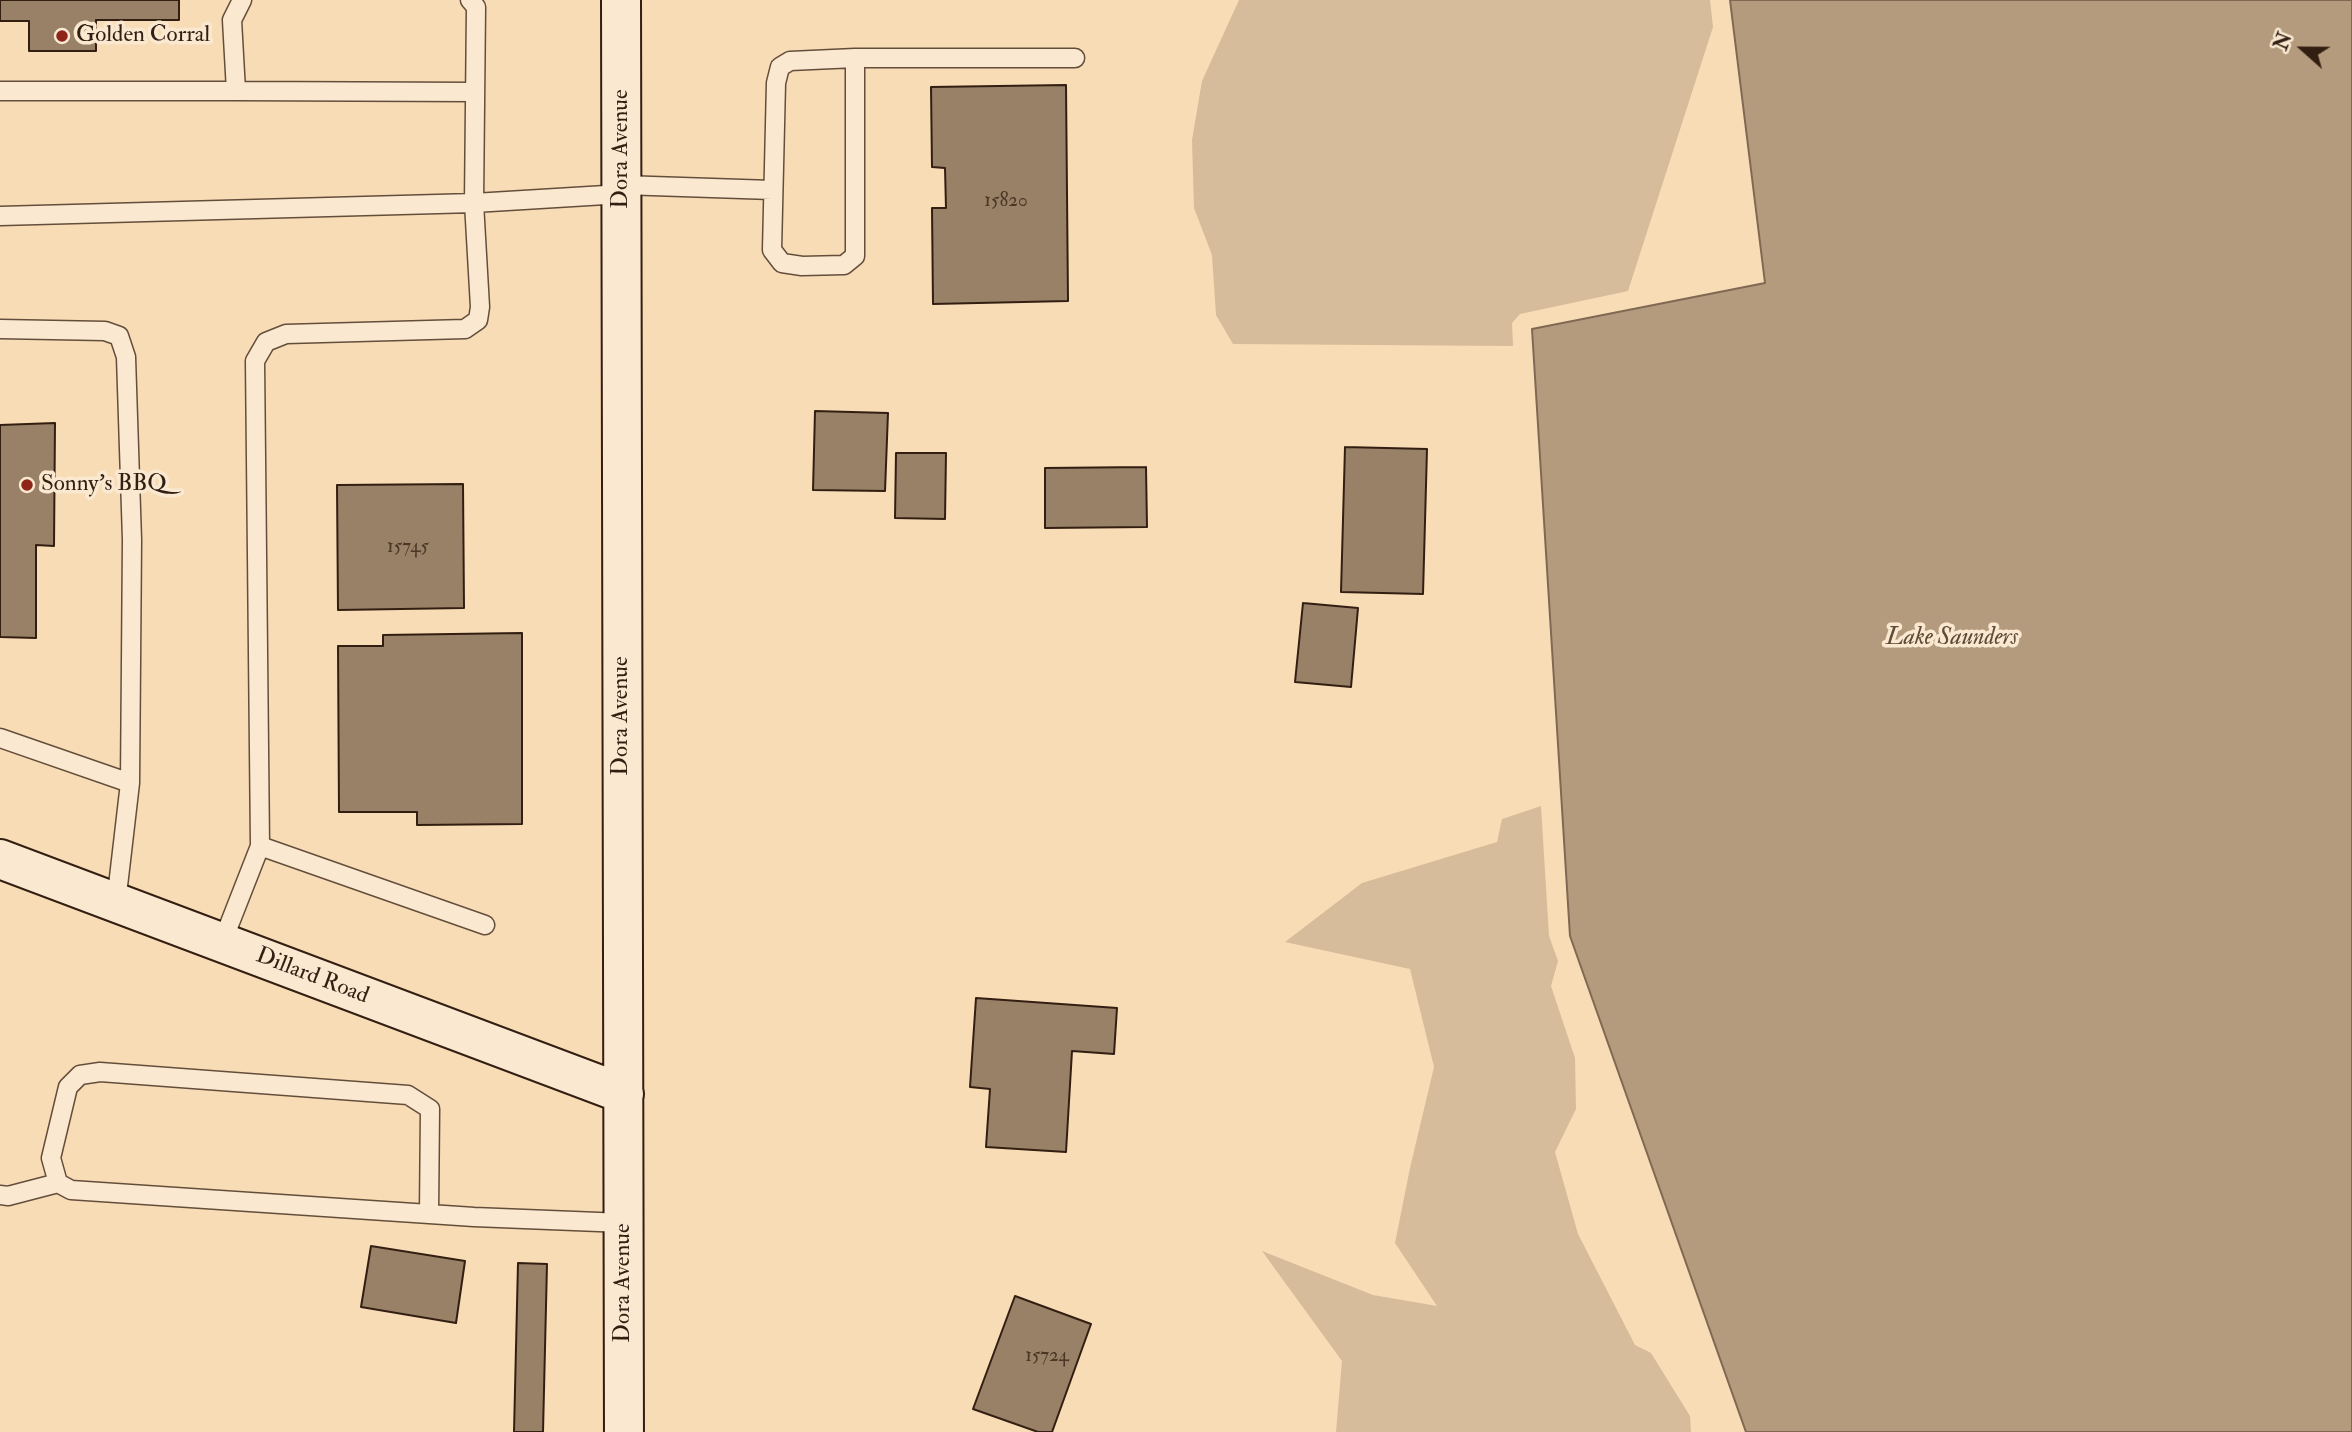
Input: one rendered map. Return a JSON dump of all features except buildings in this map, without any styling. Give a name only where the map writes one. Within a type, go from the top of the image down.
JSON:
[{"type":"street","name":"Dora Avenue","points":[[621,0],[624,1432]]},
{"type":"street","name":"Dillard Road","points":[[0,859],[624,1094]]},
{"type":"lane","points":[[236,91],[232,20],[242,0]]},
{"type":"lane","points":[[222,943],[260,846],[255,361],[266,342],[286,334],[466,329],[478,320],[480,307],[474,204],[476,7],[470,0]]},
{"type":"lane","points":[[855,58],[855,256],[844,265],[802,266],[782,263],[772,250],[776,83],[780,67],[790,61],[855,58],[1075,58]]},
{"type":"lane","points":[[0,91],[474,92]]},
{"type":"lane","points":[[0,216],[474,204],[622,190],[772,190]]},
{"type":"lane","points":[[0,328],[105,331],[119,337],[125,357],[132,540],[130,783],[116,903]]},
{"type":"lane","points":[[0,738],[130,783]]},
{"type":"lane","points":[[260,846],[485,925]]},
{"type":"lane","points":[[58,1183],[51,1158],[68,1087],[80,1074],[100,1072],[408,1095],[430,1109],[429,1214]]},
{"type":"lane","points":[[0,1195],[8,1196],[58,1183],[71,1190],[429,1214],[624,1223]]},
{"type":"shaded area","points":[[1239,0],[1710,0],[1713,27],[1628,291],[1520,314],[1512,323],[1513,346],[1233,344],[1216,315],[1212,255],[1194,208],[1192,140],[1202,81]]},
{"type":"shaded area","points":[[1541,806],[1549,936],[1558,961],[1551,986],[1575,1058],[1576,1109],[1555,1152],[1578,1234],[1635,1345],[1651,1353],[1690,1416],[1691,1432],[1336,1432],[1342,1361],[1262,1251],[1373,1295],[1437,1306],[1395,1243],[1434,1067],[1410,969],[1285,942],[1362,883],[1497,842],[1502,819]]},
{"type":"water","name":"Lake Saunders","points":[[1730,0],[2352,0],[2352,1432],[1746,1432],[1570,936],[1532,329],[1765,283]]},
{"type":"place","name":"Golden Corral","points":[[62,36]]},
{"type":"place","name":"Sonny's BBQ","points":[[27,485]]}]
